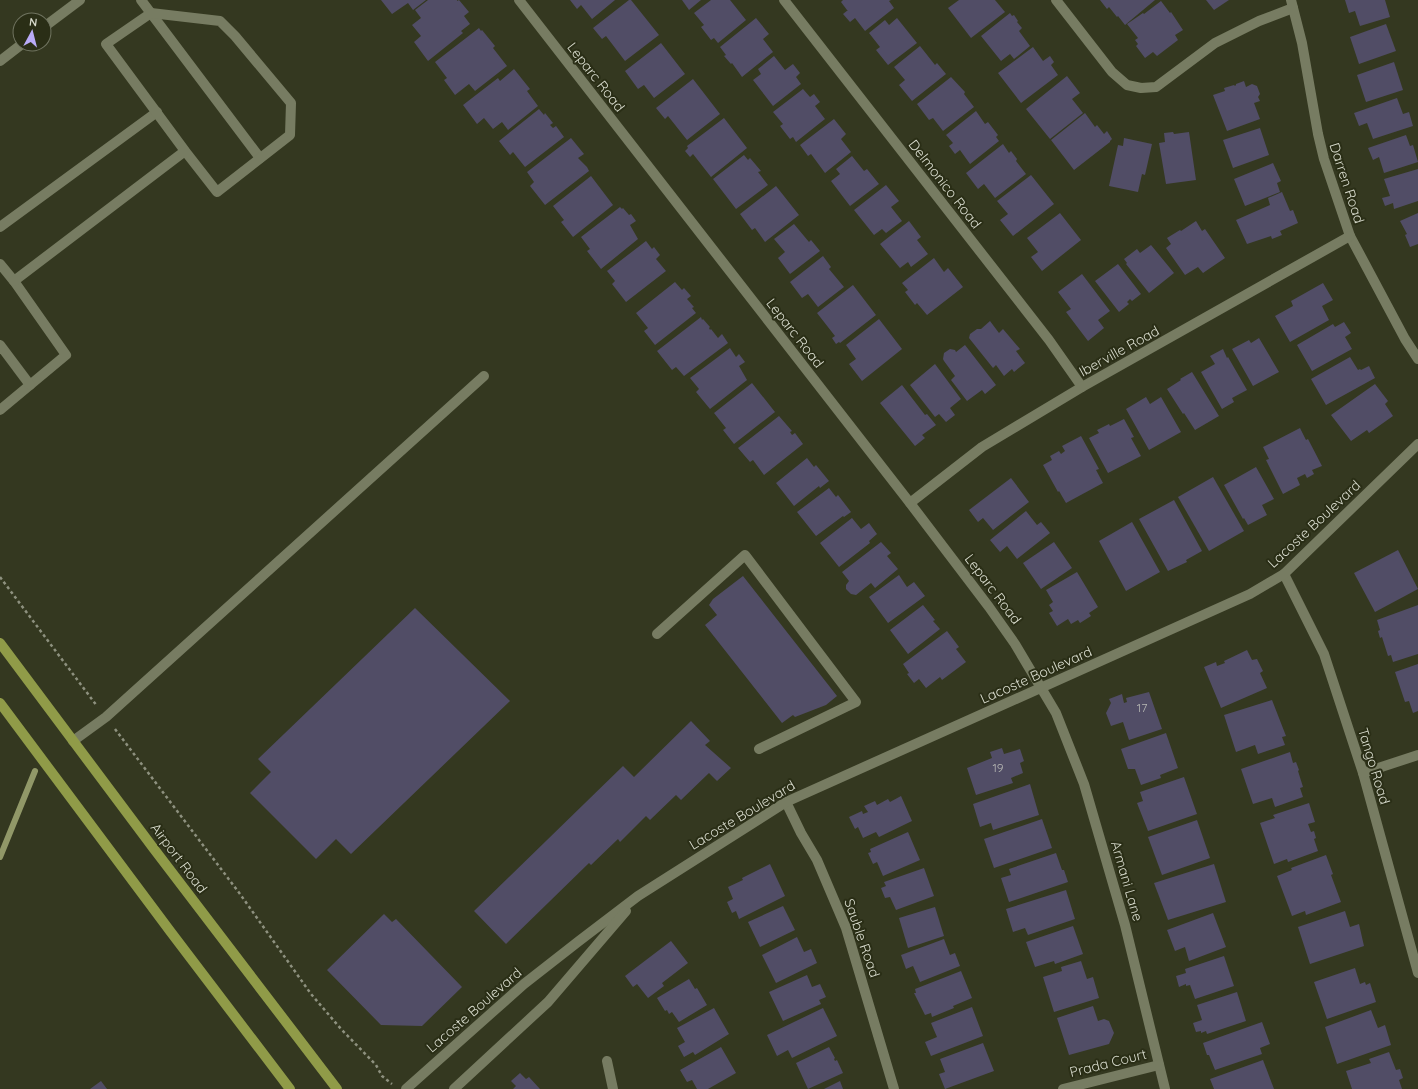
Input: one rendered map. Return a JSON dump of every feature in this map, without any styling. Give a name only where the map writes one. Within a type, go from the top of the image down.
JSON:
[{"type":"main road","name":"Airport Road","points":[[0,643],[154,849],[337,1089]]},
{"type":"main road","points":[[0,703],[290,1089]]},
{"type":"street","points":[[52,21],[80,0]]},
{"type":"street","points":[[141,0],[260,158]]},
{"type":"street","name":"Leparc Road","points":[[519,0],[1008,632],[1041,688]]},
{"type":"street","name":"Delmonico Road","points":[[784,0],[1049,340],[1082,387]]},
{"type":"street","points":[[1056,0],[1112,72],[1127,85],[1141,88],[1156,87],[1215,43],[1292,4]]},
{"type":"street","name":"Darren Road","points":[[1292,4],[1302,43],[1318,134],[1324,159],[1350,236],[1405,339],[1418,359]]},
{"type":"street","points":[[151,13],[220,21],[235,36],[291,103],[290,135],[218,192],[185,151],[106,44],[151,13]]},
{"type":"street","points":[[0,61],[12,52]]},
{"type":"street","points":[[0,227],[156,112]]},
{"type":"street","points":[[14,281],[185,151]]},
{"type":"street","name":"Iberville Road","points":[[910,504],[982,447],[1082,387],[1350,236]]},
{"type":"street","points":[[0,264],[14,281],[66,355],[0,410]]},
{"type":"street","points":[[0,345],[3,356],[30,385]]},
{"type":"street","points":[[73,741],[106,718],[484,376]]},
{"type":"street","name":"Lacoste Boulevard","points":[[406,1089],[524,984],[638,896],[786,802],[1250,594],[1284,574],[1418,444]]},
{"type":"street","points":[[657,634],[745,555],[856,702],[759,749]]},
{"type":"street","name":"Tango Road","points":[[1284,574],[1324,654],[1363,774],[1418,973]]},
{"type":"street","name":"Armani Lane","points":[[1041,688],[1056,713],[1084,784],[1125,925],[1164,1089]]},
{"type":"street","points":[[1363,774],[1418,755]]},
{"type":"street","name":"Sauble Road","points":[[786,802],[801,833],[817,860],[846,928],[894,1089]]},
{"type":"street","name":"Lacoste Boulevard","points":[[454,1089],[548,1002],[638,896]]},
{"type":"street","points":[[607,1061],[613,1089]]},
{"type":"street","name":"Prada Court","points":[[1063,1089],[1159,1065]]},
{"type":"path","points":[[0,577],[240,894],[311,994],[340,1029],[376,1065],[382,1076],[393,1085]]},
{"type":"building","points":[[381,0],[426,0],[413,10],[408,3],[392,14]]},
{"type":"building","points":[[428,0],[459,0],[469,12],[464,16],[470,24],[461,31],[463,33],[428,61],[414,42],[421,36],[412,25],[421,18],[415,10]]},
{"type":"building","points":[[570,0],[615,0],[592,19],[581,5],[577,9]]},
{"type":"building","points":[[631,0],[659,35],[625,61],[606,36],[602,39],[593,28]]},
{"type":"building","points":[[682,0],[701,0],[689,10]]},
{"type":"building","points":[[711,0],[730,0],[746,20],[718,43],[714,38],[711,40],[701,27],[704,25],[694,13]]},
{"type":"building","points":[[843,0],[891,0],[889,1],[894,8],[865,31],[855,18],[850,22],[843,14],[848,10],[841,2]]},
{"type":"building","points":[[959,0],[995,0],[1005,12],[971,38],[948,8]]},
{"type":"building","points":[[1100,0],[1155,0],[1125,25],[1109,7],[1107,9]]},
{"type":"building","points":[[1206,0],[1229,0],[1214,10]]},
{"type":"building","points":[[1345,0],[1385,0],[1390,17],[1360,26],[1355,11],[1349,13]]},
{"type":"building","points":[[1161,1],[1170,13],[1171,12],[1183,30],[1175,35],[1178,40],[1157,56],[1153,52],[1145,58],[1136,46],[1138,44],[1135,40],[1138,38],[1127,24],[1143,13],[1144,14]]},
{"type":"building","points":[[1010,13],[1012,16],[1014,15],[1018,21],[1017,22],[1022,28],[1019,31],[1030,46],[1014,59],[1010,54],[1001,61],[981,36]]},
{"type":"building","points":[[756,18],[769,34],[763,39],[773,52],[742,77],[732,63],[731,64],[724,56],[726,55],[720,47]]},
{"type":"building","points":[[897,18],[917,43],[888,65],[876,50],[880,47],[869,33],[885,20],[889,25]]},
{"type":"building","points":[[1386,24],[1396,51],[1359,64],[1350,37]]},
{"type":"building","points":[[479,28],[495,46],[493,48],[507,66],[475,91],[469,84],[455,95],[444,80],[447,78],[435,62]]},
{"type":"building","points":[[661,43],[685,74],[654,98],[644,85],[638,89],[625,71]]},
{"type":"building","points":[[920,46],[935,65],[937,63],[946,74],[912,101],[899,85],[905,80],[894,67]]},
{"type":"building","points":[[1033,47],[1043,61],[1050,56],[1054,62],[1051,65],[1058,75],[1021,103],[998,73]]},
{"type":"building","points":[[774,56],[785,70],[793,64],[800,73],[796,77],[801,84],[773,106],[753,80],[761,74],[758,69]]},
{"type":"building","points":[[1394,62],[1403,90],[1366,102],[1357,75]]},
{"type":"building","points":[[514,69],[530,89],[527,91],[538,106],[508,130],[502,122],[493,129],[484,118],[477,124],[463,105],[498,78],[500,81]]},
{"type":"building","points":[[1067,76],[1080,93],[1072,99],[1083,113],[1050,139],[1026,109]]},
{"type":"building","points":[[951,77],[965,92],[964,94],[974,107],[943,131],[933,118],[929,120],[917,104]]},
{"type":"building","points":[[693,79],[720,114],[687,140],[668,116],[665,119],[656,108]]},
{"type":"building","points":[[1244,81],[1246,87],[1252,84],[1257,86],[1260,94],[1258,97],[1260,101],[1254,103],[1260,119],[1227,131],[1213,95],[1225,91],[1224,88],[1235,86],[1236,84]]},
{"type":"building","points":[[803,89],[810,97],[814,94],[820,102],[815,106],[825,119],[796,142],[793,137],[790,139],[780,126],[783,124],[773,112]]},
{"type":"building","points":[[1397,98],[1403,114],[1409,112],[1413,126],[1373,139],[1367,123],[1359,126],[1354,113]]},
{"type":"building","points":[[539,109],[544,115],[545,113],[553,123],[550,125],[553,128],[556,126],[564,137],[525,167],[513,152],[510,155],[499,141]]},
{"type":"building","points":[[976,111],[985,124],[988,122],[998,135],[996,137],[999,141],[970,164],[960,150],[955,154],[949,146],[953,143],[946,135]]},
{"type":"building","points":[[1085,113],[1095,127],[1097,125],[1104,134],[1107,131],[1112,139],[1074,170],[1051,140]]},
{"type":"building","points":[[724,118],[747,148],[711,177],[693,154],[690,157],[685,151],[688,148],[687,146]]},
{"type":"building","points":[[834,119],[846,134],[841,139],[851,152],[825,173],[811,154],[808,156],[800,145]]},
{"type":"building","points":[[1260,128],[1269,155],[1233,168],[1223,140]]},
{"type":"building","points":[[1173,132],[1174,134],[1189,132],[1196,180],[1166,184],[1159,143],[1165,142],[1164,133]]},
{"type":"building","points":[[1406,135],[1410,146],[1413,145],[1418,162],[1384,173],[1379,157],[1373,160],[1368,148]]},
{"type":"building","points":[[571,138],[584,154],[578,158],[589,171],[545,205],[530,186],[534,182],[527,172]]},
{"type":"building","points":[[1124,138],[1152,144],[1145,175],[1142,174],[1138,192],[1109,186],[1118,145],[1123,146]]},
{"type":"building","points":[[1003,144],[1009,153],[1011,151],[1017,159],[1016,161],[1026,174],[995,198],[984,184],[978,189],[966,173]]},
{"type":"building","points":[[744,155],[748,160],[750,158],[761,171],[758,172],[768,185],[736,209],[713,179]]},
{"type":"building","points":[[852,156],[864,171],[867,169],[879,184],[850,206],[831,181],[840,174],[836,169]]},
{"type":"building","points":[[1273,163],[1281,181],[1277,183],[1280,192],[1245,206],[1234,179]]},
{"type":"building","points":[[1418,169],[1418,201],[1394,209],[1393,203],[1385,206],[1382,198],[1390,196],[1384,179]]},
{"type":"building","points":[[1031,175],[1054,204],[1013,236],[1000,220],[1008,214],[997,201]]},
{"type":"building","points":[[591,176],[613,205],[573,237],[561,222],[564,220],[553,206]]},
{"type":"building","points":[[886,185],[899,201],[891,207],[902,221],[886,233],[882,229],[874,235],[854,210]]},
{"type":"building","points":[[776,186],[799,215],[765,242],[755,228],[752,230],[740,214]]},
{"type":"building","points":[[1282,192],[1290,211],[1293,210],[1298,223],[1280,231],[1282,235],[1272,239],[1271,236],[1247,244],[1236,220],[1270,205],[1268,198]]},
{"type":"building","points":[[620,207],[622,209],[623,208],[629,215],[631,214],[636,221],[630,225],[638,239],[601,269],[587,251],[590,249],[581,237]]},
{"type":"building","points":[[1060,213],[1081,240],[1042,271],[1031,257],[1038,252],[1027,238]]},
{"type":"building","points":[[1418,213],[1418,244],[1410,247],[1405,235],[1407,234],[1400,221]]},
{"type":"building","points":[[909,221],[921,237],[917,240],[928,254],[911,267],[908,262],[900,268],[880,244]]},
{"type":"building","points":[[1196,221],[1202,231],[1205,229],[1225,258],[1203,273],[1198,267],[1185,275],[1166,248],[1171,244],[1167,238]]},
{"type":"building","points":[[794,224],[809,242],[811,240],[820,251],[790,274],[778,258],[785,252],[774,239]]},
{"type":"building","points":[[646,241],[652,249],[654,247],[660,255],[656,259],[666,271],[626,302],[612,284],[615,281],[607,271]]},
{"type":"building","points":[[1151,245],[1174,273],[1149,293],[1126,264],[1127,263],[1124,259],[1137,249],[1140,253]]},
{"type":"building","points":[[823,256],[831,267],[829,269],[844,287],[818,307],[808,294],[802,298],[790,282]]},
{"type":"building","points":[[934,258],[944,272],[948,268],[963,287],[927,315],[917,303],[915,305],[905,292],[908,290],[902,283]]},
{"type":"building","points":[[1118,264],[1141,294],[1132,301],[1130,299],[1127,302],[1129,304],[1119,312],[1095,281]]},
{"type":"building","points":[[1082,274],[1110,311],[1098,320],[1104,328],[1088,341],[1066,312],[1071,309],[1058,292]]},
{"type":"building","points":[[675,282],[682,290],[684,288],[691,296],[687,299],[694,307],[692,308],[696,313],[655,345],[644,331],[648,328],[636,313]]},
{"type":"building","points":[[1323,283],[1333,300],[1322,306],[1329,320],[1290,342],[1275,316],[1293,306],[1291,301]]},
{"type":"building","points":[[853,285],[876,315],[840,343],[839,342],[836,344],[832,338],[835,336],[817,313]]},
{"type":"building","points":[[701,317],[718,338],[722,334],[728,343],[684,376],[676,367],[672,370],[657,351]]},
{"type":"building","points":[[879,319],[902,349],[862,381],[849,364],[856,359],[846,345]]},
{"type":"building","points":[[990,321],[999,333],[1003,329],[1020,349],[1016,351],[1025,363],[1014,372],[1012,369],[1004,376],[996,365],[993,368],[969,338],[970,334],[977,329],[981,329]]},
{"type":"building","points":[[1344,322],[1351,333],[1345,337],[1352,349],[1312,371],[1297,345],[1333,324],[1335,327]]},
{"type":"building","points":[[1259,338],[1279,372],[1253,386],[1232,349],[1249,340],[1251,343]]},
{"type":"building","points":[[965,345],[996,385],[985,394],[982,390],[967,401],[951,380],[955,376],[943,359],[944,353],[950,349],[955,350],[956,352]]},
{"type":"building","points":[[730,348],[736,357],[739,354],[745,362],[739,366],[747,380],[710,409],[696,392],[699,389],[690,378]]},
{"type":"building","points":[[1223,349],[1247,390],[1232,398],[1234,402],[1222,409],[1201,372],[1215,364],[1210,356]]},
{"type":"building","points":[[1350,357],[1358,370],[1369,366],[1375,378],[1326,405],[1311,379]]},
{"type":"building","points":[[935,364],[961,399],[950,408],[955,415],[946,422],[939,414],[935,417],[910,385]]},
{"type":"building","points":[[1192,372],[1219,416],[1195,430],[1167,389]]},
{"type":"building","points":[[752,383],[775,412],[734,444],[723,430],[726,428],[714,413]]},
{"type":"building","points":[[1375,384],[1388,401],[1385,404],[1393,416],[1369,433],[1367,430],[1351,441],[1331,415]]},
{"type":"building","points":[[902,385],[925,415],[927,414],[936,425],[922,435],[925,438],[915,446],[880,403]]},
{"type":"building","points":[[1146,397],[1150,404],[1161,397],[1181,432],[1149,450],[1126,409]]},
{"type":"building","points":[[779,416],[792,431],[790,432],[792,435],[795,433],[803,444],[764,475],[753,460],[750,462],[738,448]]},
{"type":"building","points":[[1124,419],[1134,437],[1131,438],[1141,456],[1108,473],[1089,438],[1099,433],[1097,430],[1109,424],[1110,426]]},
{"type":"building","points":[[1300,428],[1306,440],[1308,439],[1322,466],[1312,470],[1314,474],[1307,478],[1305,474],[1297,478],[1300,485],[1283,494],[1266,460],[1269,459],[1263,447]]},
{"type":"building","points":[[1081,436],[1099,469],[1096,470],[1103,483],[1066,503],[1043,465],[1052,460],[1050,456],[1059,451],[1061,454],[1065,451],[1062,446]]},
{"type":"building","points":[[807,458],[814,467],[816,465],[829,481],[820,488],[819,486],[794,506],[776,483]]},
{"type":"building","points":[[1256,467],[1274,499],[1262,505],[1267,515],[1248,525],[1244,518],[1243,519],[1224,485]]},
{"type":"building","points":[[1213,477],[1244,531],[1209,551],[1178,497]]},
{"type":"building","points":[[1011,478],[1029,502],[993,530],[983,518],[978,522],[969,510]]},
{"type":"building","points":[[829,488],[836,497],[838,495],[851,512],[844,517],[843,516],[816,536],[797,512]]},
{"type":"building","points":[[1174,500],[1202,551],[1186,560],[1187,562],[1168,571],[1139,519]]},
{"type":"building","points":[[1026,511],[1037,525],[1041,522],[1050,533],[1017,559],[1007,546],[1000,552],[990,540]]},
{"type":"building","points":[[852,518],[861,529],[869,523],[877,534],[869,541],[870,543],[839,567],[820,543]]},
{"type":"building","points":[[1132,522],[1160,572],[1126,591],[1099,541]]},
{"type":"building","points":[[881,542],[891,553],[887,556],[898,569],[875,588],[871,583],[856,595],[851,594],[846,589],[846,585],[849,581],[842,572]]},
{"type":"building","points":[[1054,542],[1072,568],[1041,589],[1023,563]]},
{"type":"building","points":[[1398,550],[1418,589],[1375,612],[1354,573]]},
{"type":"building","points":[[1077,572],[1098,607],[1089,613],[1091,616],[1080,623],[1078,620],[1071,624],[1068,619],[1057,626],[1049,613],[1053,611],[1049,605],[1053,602],[1046,590]]},
{"type":"building","points":[[899,575],[907,587],[914,582],[925,596],[888,623],[869,597]]},
{"type":"building","points":[[743,576],[837,696],[826,705],[795,717],[793,715],[782,723],[705,625],[717,615],[709,605],[713,599]]},
{"type":"building","points":[[923,605],[940,629],[908,654],[890,630]]},
{"type":"building","points":[[1418,605],[1418,654],[1393,662],[1391,655],[1388,656],[1382,637],[1380,638],[1378,631],[1380,630],[1377,620]]},
{"type":"building","points":[[415,608],[510,701],[351,854],[336,839],[316,859],[250,793],[271,772],[258,759]]},
{"type":"building","points":[[947,631],[959,647],[956,649],[966,662],[942,680],[940,677],[926,688],[919,679],[914,683],[907,674],[909,673],[903,664]]},
{"type":"building","points":[[1247,650],[1252,660],[1257,659],[1263,671],[1260,673],[1267,688],[1221,708],[1204,667],[1216,662],[1217,666],[1225,663],[1224,661]]},
{"type":"building","points":[[1418,664],[1418,711],[1413,713],[1409,701],[1405,702],[1395,672]]},
{"type":"building","points":[[1149,692],[1162,729],[1129,740],[1123,722],[1111,726],[1106,713],[1111,703],[1109,699],[1122,694],[1124,703],[1127,702],[1126,698]]},
{"type":"building","points":[[1272,700],[1286,736],[1282,737],[1285,745],[1258,754],[1255,745],[1236,752],[1224,715]]},
{"type":"building","points":[[691,721],[710,741],[705,745],[731,768],[717,781],[709,773],[681,800],[676,795],[650,820],[646,816],[620,842],[618,839],[591,865],[589,863],[506,944],[474,911],[623,766],[634,777]]},
{"type":"building","points":[[1166,733],[1178,768],[1160,775],[1161,778],[1141,785],[1135,769],[1128,769],[1121,749]]},
{"type":"building","points":[[1002,748],[1004,754],[1020,749],[1024,761],[1020,763],[1023,773],[1011,778],[1013,783],[976,795],[967,768],[992,758],[990,752]]},
{"type":"building","points":[[1290,752],[1293,763],[1296,762],[1299,770],[1298,771],[1303,787],[1300,788],[1303,797],[1275,807],[1272,798],[1253,804],[1241,769]]},
{"type":"building","points":[[1184,777],[1197,814],[1148,831],[1137,803],[1143,801],[1140,792]]},
{"type":"building","points":[[1030,784],[1039,815],[993,830],[991,823],[980,827],[973,804]]},
{"type":"building","points":[[901,796],[912,821],[879,837],[876,832],[863,838],[858,827],[855,829],[849,817],[862,811],[863,814],[868,812],[864,806],[875,801],[877,805],[888,799],[890,802]]},
{"type":"building","points":[[1309,803],[1315,822],[1308,824],[1311,832],[1314,831],[1316,838],[1314,839],[1318,851],[1288,862],[1287,859],[1274,864],[1260,823],[1275,818],[1273,815]]},
{"type":"building","points":[[1042,819],[1052,848],[994,868],[984,839]]},
{"type":"building","points":[[1197,820],[1210,858],[1162,875],[1148,837]]},
{"type":"building","points":[[908,832],[920,860],[883,876],[877,862],[873,864],[868,853],[871,852],[870,849]]},
{"type":"building","points":[[1056,853],[1068,882],[1009,902],[1001,878],[1011,875],[1009,869]]},
{"type":"building","points":[[1326,855],[1333,874],[1331,875],[1341,902],[1306,915],[1305,911],[1292,916],[1277,876],[1292,870],[1291,868]]},
{"type":"building","points":[[770,864],[785,896],[739,919],[736,911],[732,913],[727,902],[733,899],[728,887]]},
{"type":"building","points":[[1214,864],[1226,902],[1168,920],[1154,883]]},
{"type":"building","points":[[924,868],[934,896],[896,910],[890,897],[885,898],[881,888],[886,886],[884,882]]},
{"type":"building","points":[[1066,890],[1075,919],[1028,935],[1025,928],[1013,932],[1006,909]]},
{"type":"building","points":[[783,906],[795,930],[760,947],[748,922]]},
{"type":"building","points":[[935,907],[944,936],[908,948],[899,918]]},
{"type":"building","points":[[1345,911],[1350,927],[1359,924],[1364,946],[1310,964],[1298,927]]},
{"type":"building","points":[[1213,913],[1226,947],[1189,961],[1185,947],[1175,951],[1167,930]]},
{"type":"building","points":[[384,914],[392,922],[396,919],[462,987],[422,1026],[381,1025],[327,970]]},
{"type":"building","points":[[1073,926],[1083,954],[1055,964],[1054,961],[1035,967],[1026,942]]},
{"type":"building","points":[[797,937],[804,952],[811,949],[817,963],[776,983],[762,955]]},
{"type":"building","points":[[944,939],[950,955],[955,953],[960,966],[920,982],[913,966],[906,969],[901,955]]},
{"type":"building","points":[[671,941],[688,963],[662,983],[664,986],[648,998],[637,984],[633,987],[625,976]]},
{"type":"building","points":[[1224,956],[1234,986],[1195,999],[1190,985],[1186,986],[1186,984],[1179,987],[1176,976],[1186,973],[1185,969]]},
{"type":"building","points":[[1081,961],[1087,979],[1093,977],[1099,998],[1054,1012],[1043,977],[1062,971],[1061,967]]},
{"type":"building","points":[[1355,968],[1360,984],[1365,982],[1366,985],[1370,983],[1376,1002],[1327,1019],[1314,982]]},
{"type":"building","points":[[961,971],[972,998],[953,1006],[954,1008],[932,1017],[931,1013],[925,1015],[914,993],[916,993],[915,989]]},
{"type":"building","points":[[807,975],[812,987],[820,984],[826,997],[819,1000],[821,1004],[783,1021],[769,992]]},
{"type":"building","points":[[689,979],[695,989],[697,988],[707,1005],[679,1022],[672,1012],[669,1014],[667,1010],[665,1011],[657,998]]},
{"type":"building","points":[[1237,992],[1246,1021],[1207,1034],[1206,1031],[1201,1033],[1201,1031],[1196,1032],[1193,1023],[1202,1020],[1197,1005]]},
{"type":"building","points":[[1093,1006],[1098,1021],[1104,1019],[1109,1021],[1114,1033],[1109,1044],[1069,1055],[1057,1018]]},
{"type":"building","points":[[972,1007],[983,1036],[931,1056],[925,1042],[937,1037],[931,1023]]},
{"type":"building","points":[[714,1008],[729,1034],[695,1055],[693,1052],[684,1057],[678,1046],[685,1042],[677,1028]]},
{"type":"building","points":[[823,1008],[837,1036],[792,1058],[788,1050],[777,1056],[767,1035]]},
{"type":"building","points":[[1371,1010],[1378,1028],[1385,1025],[1391,1045],[1337,1064],[1325,1027]]},
{"type":"building","points":[[1262,1022],[1270,1044],[1260,1048],[1262,1054],[1215,1070],[1209,1055],[1207,1055],[1203,1043]]},
{"type":"building","points":[[983,1043],[994,1071],[945,1089],[939,1074],[945,1072],[940,1059]]},
{"type":"building","points":[[721,1047],[736,1073],[708,1089],[697,1089],[692,1080],[687,1082],[680,1070]]},
{"type":"building","points":[[829,1047],[835,1061],[837,1060],[843,1073],[808,1089],[796,1063]]},
{"type":"building","points":[[1389,1052],[1396,1070],[1400,1069],[1403,1078],[1399,1080],[1402,1089],[1352,1089],[1346,1071],[1371,1063],[1369,1059]]},
{"type":"building","points":[[1263,1060],[1274,1089],[1214,1089],[1210,1079]]},
{"type":"building","points":[[520,1073],[526,1079],[529,1077],[540,1089],[513,1089],[516,1086],[511,1081]]},
{"type":"building","points":[[101,1081],[107,1089],[90,1089]]},
{"type":"building","points":[[840,1081],[843,1089],[824,1089]]},
{"type":"waterway","points":[[0,857],[35,771]]}]
